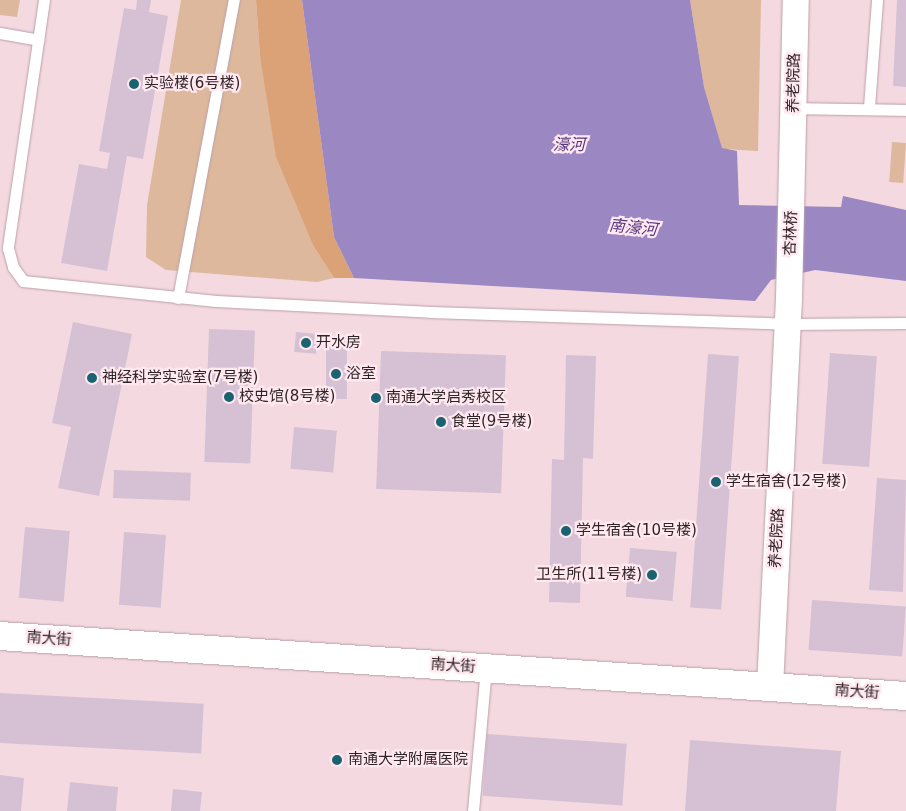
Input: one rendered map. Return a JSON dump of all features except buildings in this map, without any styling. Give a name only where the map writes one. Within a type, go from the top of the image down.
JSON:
[{"type":"main road","name":"南大街","points":[[0,636],[906,696]]},
{"type":"street","name":"养老院路","points":[[793,166],[796,0]]},
{"type":"street","name":"杏林桥","points":[[788,312],[793,166]]},
{"type":"street","name":"养老院路","points":[[770,687],[788,312]]},
{"type":"lane","points":[[44,0],[8,248],[13,267],[23,281],[178,298],[422,311],[788,312],[906,323]]},
{"type":"lane","points":[[178,298],[234,0]]},
{"type":"lane","points":[[869,107],[877,0]]},
{"type":"lane","points":[[0,33],[38,40]]},
{"type":"lane","points":[[793,108],[869,107],[906,110]]},
{"type":"lane","points":[[473,811],[486,668]]},
{"type":"shaded area","points":[[0,0],[20,0],[17,17],[0,15]]},
{"type":"shaded area","points":[[181,0],[256,0],[260,56],[314,247],[334,278],[317,282],[166,270],[146,257],[147,205]]},
{"type":"shaded area","points":[[256,0],[302,0],[334,237],[354,278],[334,278],[314,247],[276,157],[260,56]]},
{"type":"shaded area","points":[[690,0],[761,0],[758,151],[722,149],[704,87]]},
{"type":"shaded area","points":[[892,142],[906,143],[903,183],[889,182]]},
{"type":"water","name":"濠河","points":[[302,0],[690,0],[704,87],[722,148],[737,151],[739,205],[841,207],[843,196],[906,210],[906,281],[815,270],[771,280],[755,301],[354,278],[334,237]]},
{"type":"place","name":"实验楼(6号楼)","points":[[134,84]]},
{"type":"place","name":"开水房","points":[[306,343]]},
{"type":"place","name":"浴室","points":[[336,374]]},
{"type":"place","name":"神经科学实验室(7号楼)","points":[[92,378]]},
{"type":"place","name":"校史馆(8号楼)","points":[[229,397]]},
{"type":"place","name":"南通大学启秀校区","points":[[376,398]]},
{"type":"place","name":"食堂(9号楼)","points":[[441,422]]},
{"type":"place","name":"学生宿舍(12号楼)","points":[[716,482]]},
{"type":"place","name":"学生宿舍(10号楼)","points":[[566,531]]},
{"type":"place","name":"卫生所(11号楼)","points":[[652,575]]},
{"type":"place","name":"南通大学附属医院","points":[[337,760]]},
{"type":"water label","name":"南濠河","points":[[633,228]]}]
